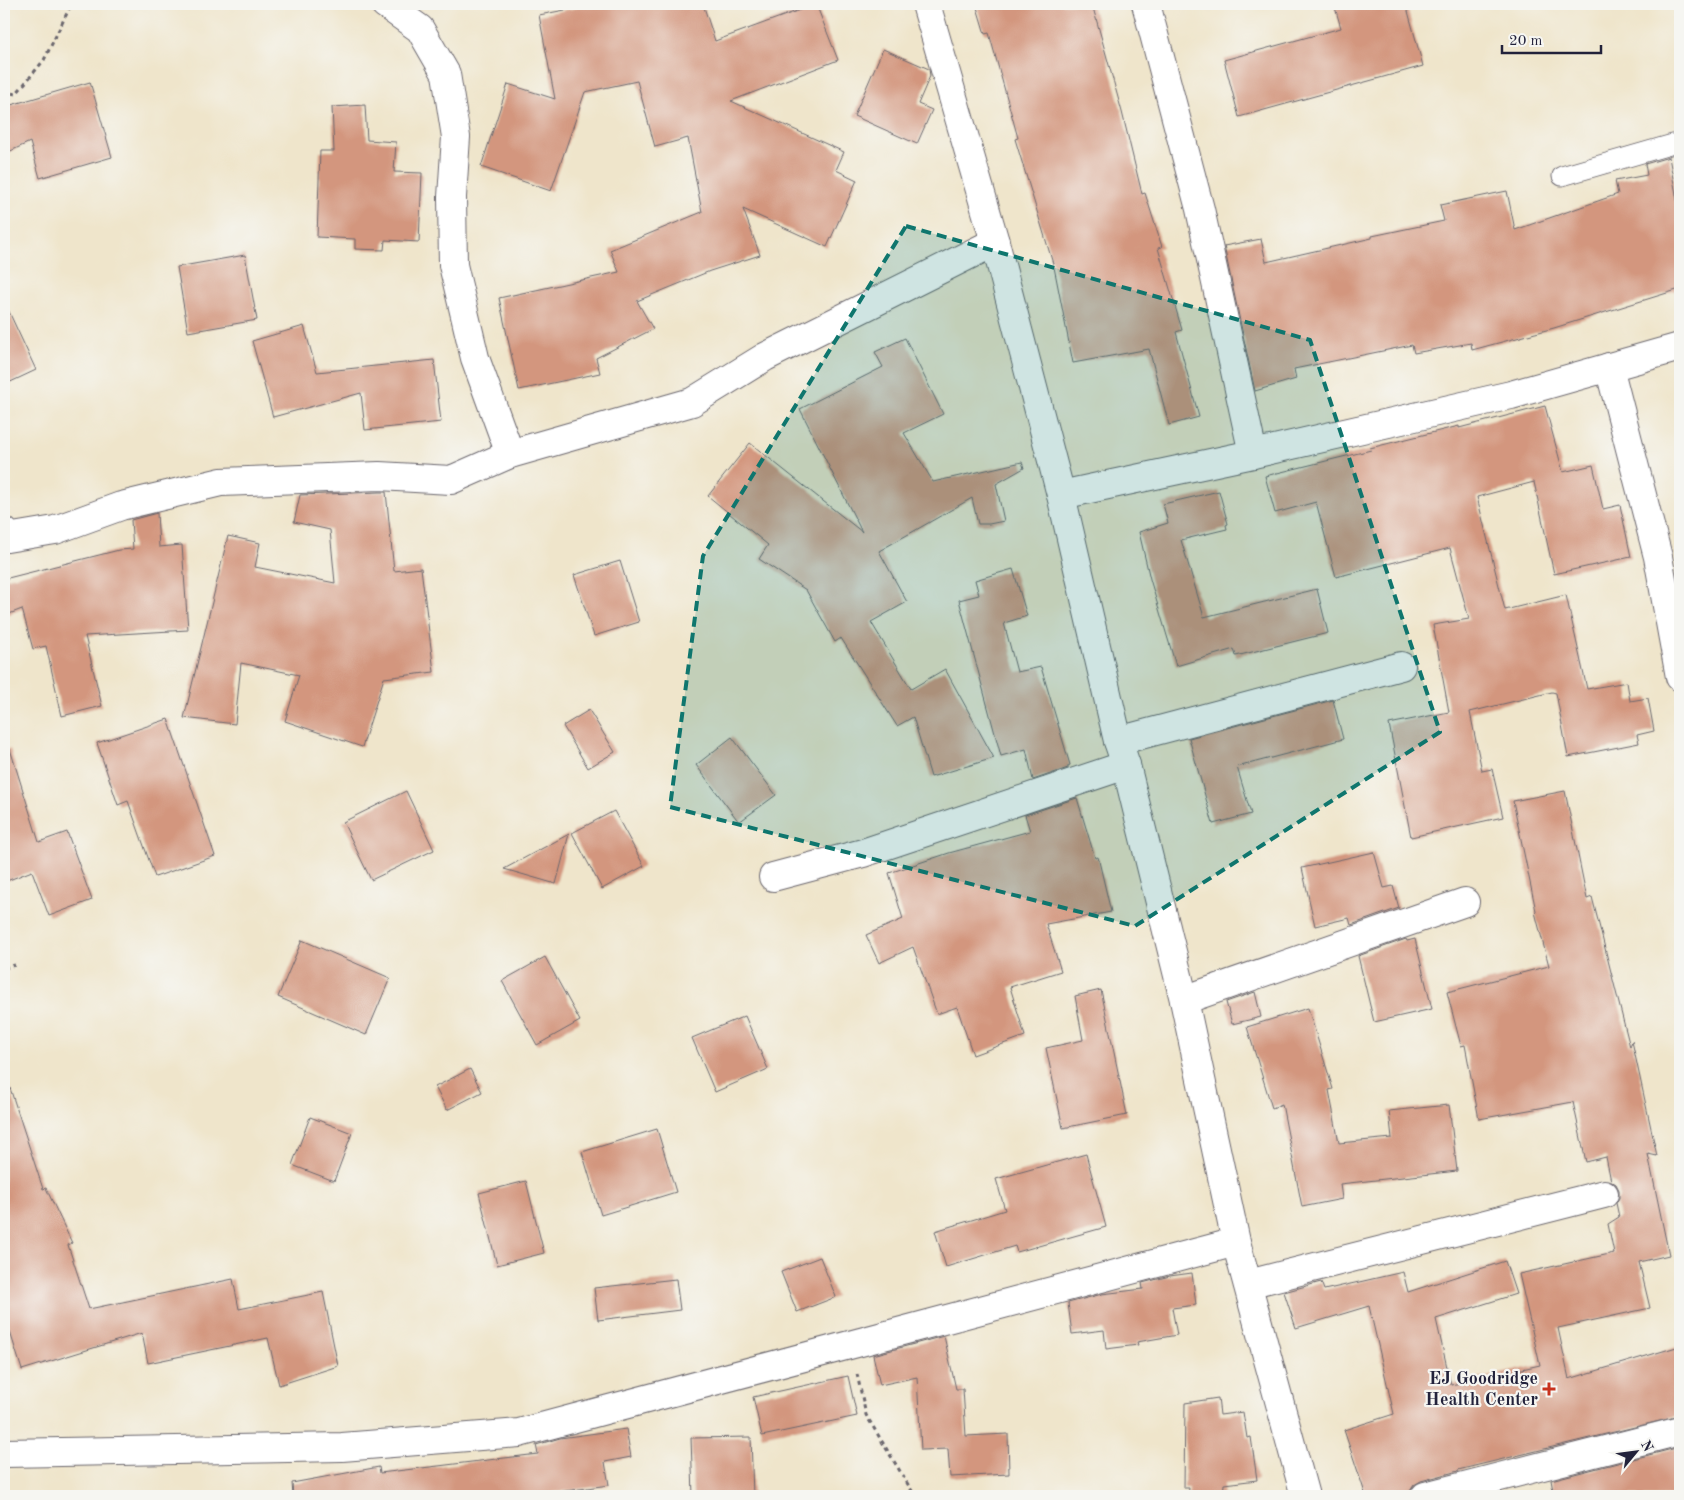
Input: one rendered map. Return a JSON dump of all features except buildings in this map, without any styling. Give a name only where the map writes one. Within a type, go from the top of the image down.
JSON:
[{"type":"street","points":[[385,4],[420,29],[446,74],[456,137],[452,197],[453,265],[475,358],[510,454]]},
{"type":"street","points":[[926,4],[995,242],[1061,495],[1122,753],[1184,1000],[1236,1242],[1305,1496]]},
{"type":"street","points":[[1146,4],[1200,209],[1253,454]]},
{"type":"street","points":[[5,535],[56,530],[122,506],[221,482],[379,476],[451,480],[510,454],[692,402],[765,357],[995,242]]},
{"type":"street","points":[[1061,495],[1253,454],[1511,395],[1680,348]]},
{"type":"street","points":[[1609,368],[1658,557],[1680,677]]},
{"type":"street","points":[[773,876],[863,853],[1122,753],[1401,666]]},
{"type":"street","points":[[1184,1000],[1465,902]]},
{"type":"street","points":[[1248,1284],[1604,1194]]},
{"type":"street","points":[[4,1453],[342,1448],[520,1433],[1236,1242]]},
{"type":"street","points":[[1425,1496],[1680,1431]]},
{"type":"lane","points":[[1562,176],[1680,142]]},
{"type":"path","points":[[4,92],[16,94],[44,60],[70,7]]},
{"type":"path","points":[[4,968],[15,965]]},
{"type":"path","points":[[870,1339],[856,1371],[866,1415],[915,1496]]},
{"type":"highlighted area","points":[[906,226],[1310,340],[1440,732],[1135,926],[670,807],[703,556]]},
{"type":"place","name":"EJ Goodridge Health Center","points":[[1549,1389]]}]
